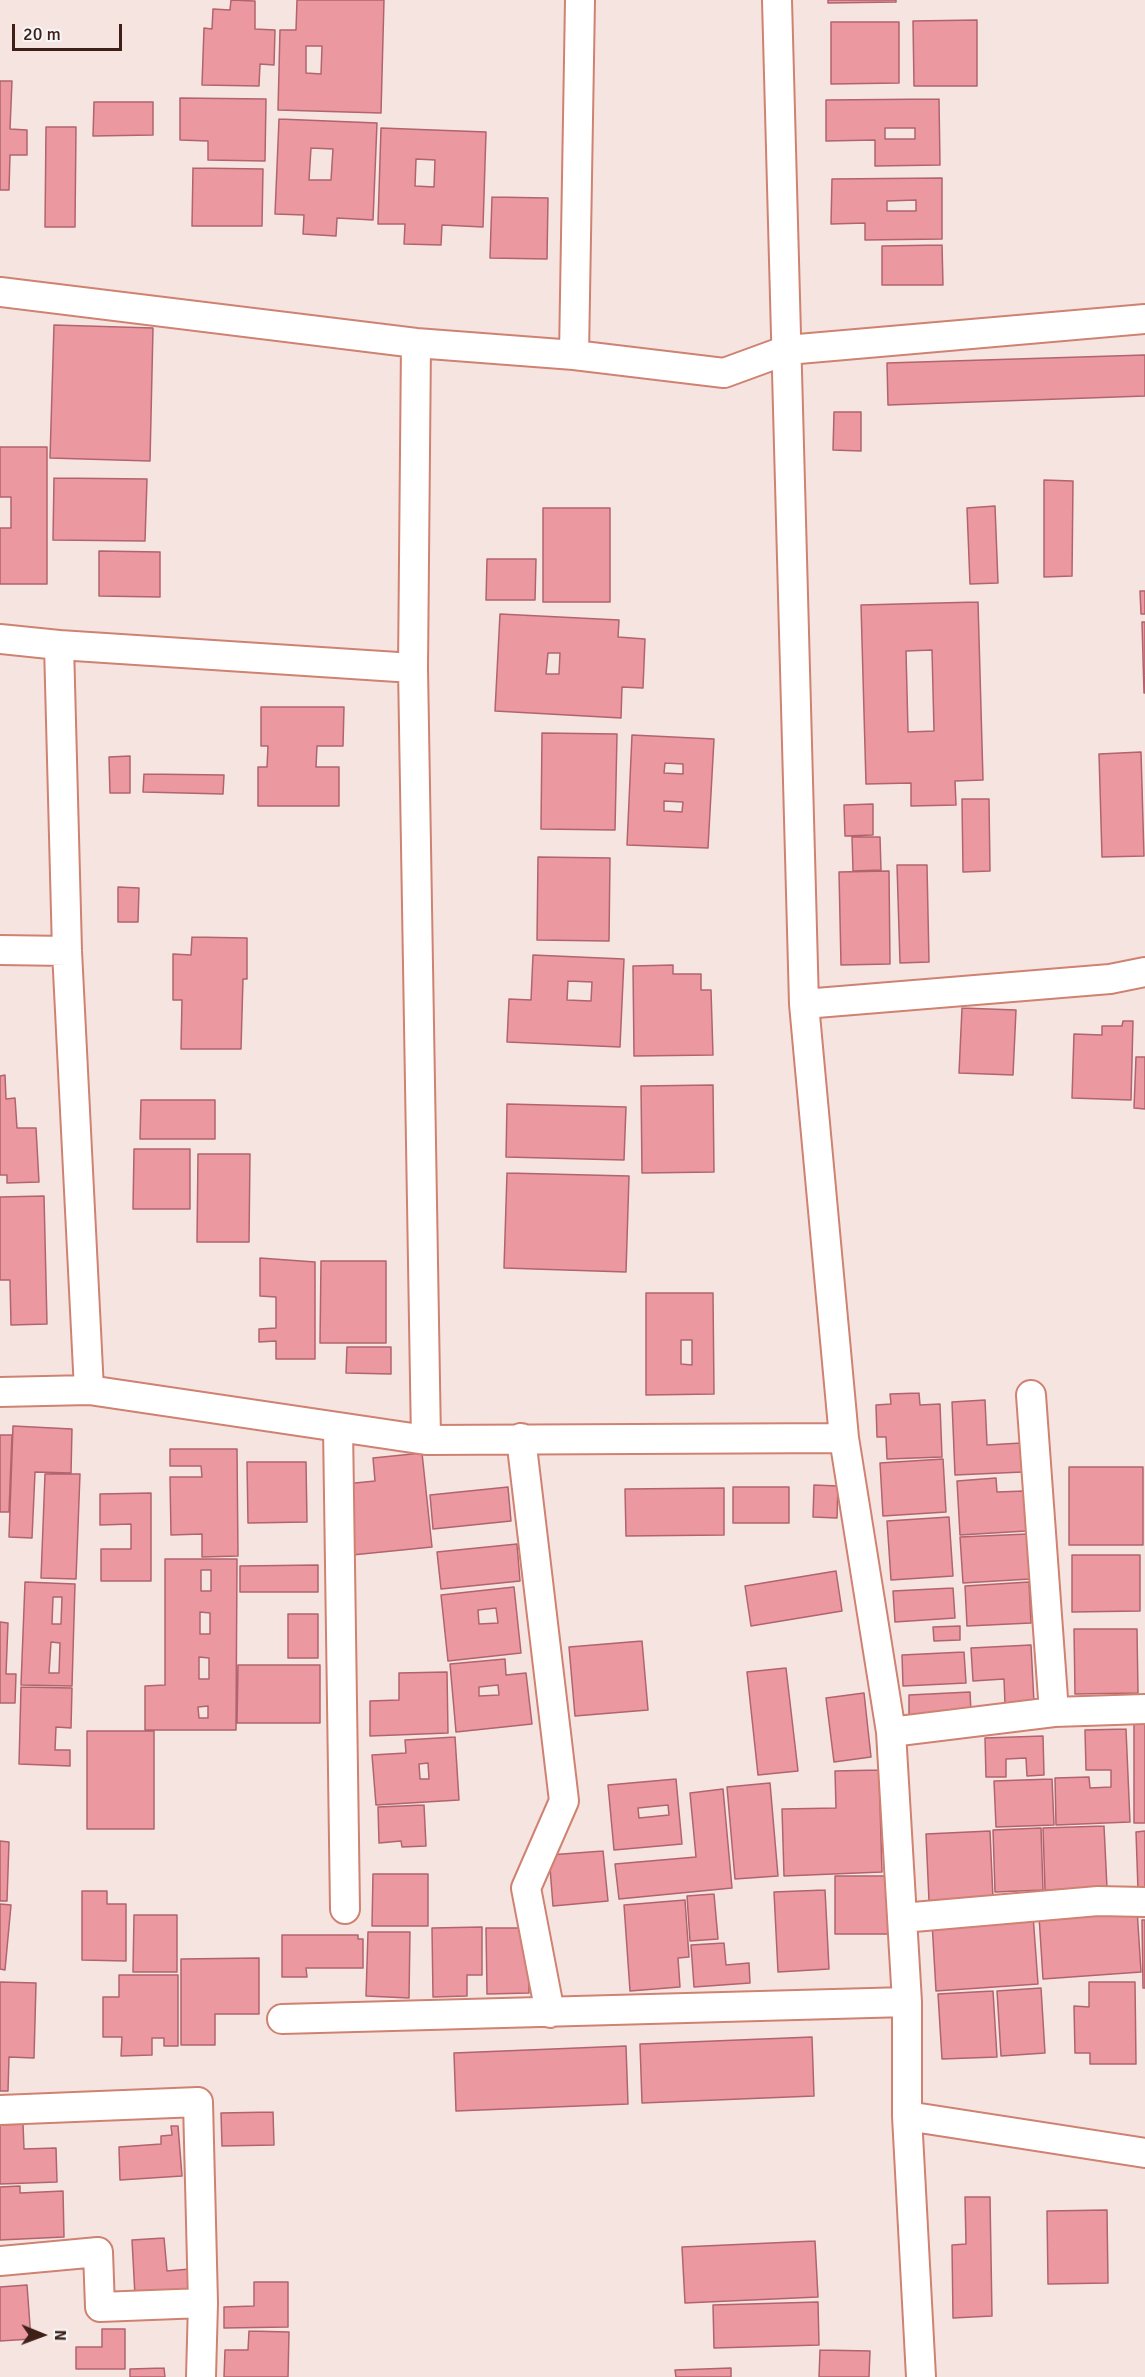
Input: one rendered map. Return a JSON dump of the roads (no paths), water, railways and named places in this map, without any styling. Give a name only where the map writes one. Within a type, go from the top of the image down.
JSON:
[{"type":"street","points":[[574,355],[580,0]]},
{"type":"street","points":[[777,0],[804,1004],[844,1438],[891,1732],[907,2002],[907,2116],[921,2377]]},
{"type":"street","points":[[0,292],[416,343],[574,355],[724,373],[787,350],[1145,319]]},
{"type":"street","points":[[416,343],[413,668],[426,1440]]},
{"type":"street","points":[[0,639],[59,645],[413,668]]},
{"type":"street","points":[[59,645],[67,951],[89,1390]]},
{"type":"street","points":[[0,950],[67,951]]},
{"type":"street","points":[[804,1004],[1110,979],[1145,972]]},
{"type":"street","points":[[0,1392],[89,1390],[426,1440],[844,1438]]},
{"type":"street","points":[[1031,1395],[1054,1712]]},
{"type":"street","points":[[338,1427],[345,1909]]},
{"type":"street","points":[[521,1438],[564,1801],[526,1888],[550,2013]]},
{"type":"street","points":[[891,1732],[1054,1712],[1145,1708]]},
{"type":"street","points":[[902,1918],[1098,1901],[1145,1902]]},
{"type":"street","points":[[282,2019],[907,2002]]},
{"type":"street","points":[[0,2110],[198,2102],[203,2303],[201,2377]]},
{"type":"street","points":[[907,2116],[1145,2153]]},
{"type":"street","points":[[0,2261],[98,2252],[100,2307],[203,2303]]}]
